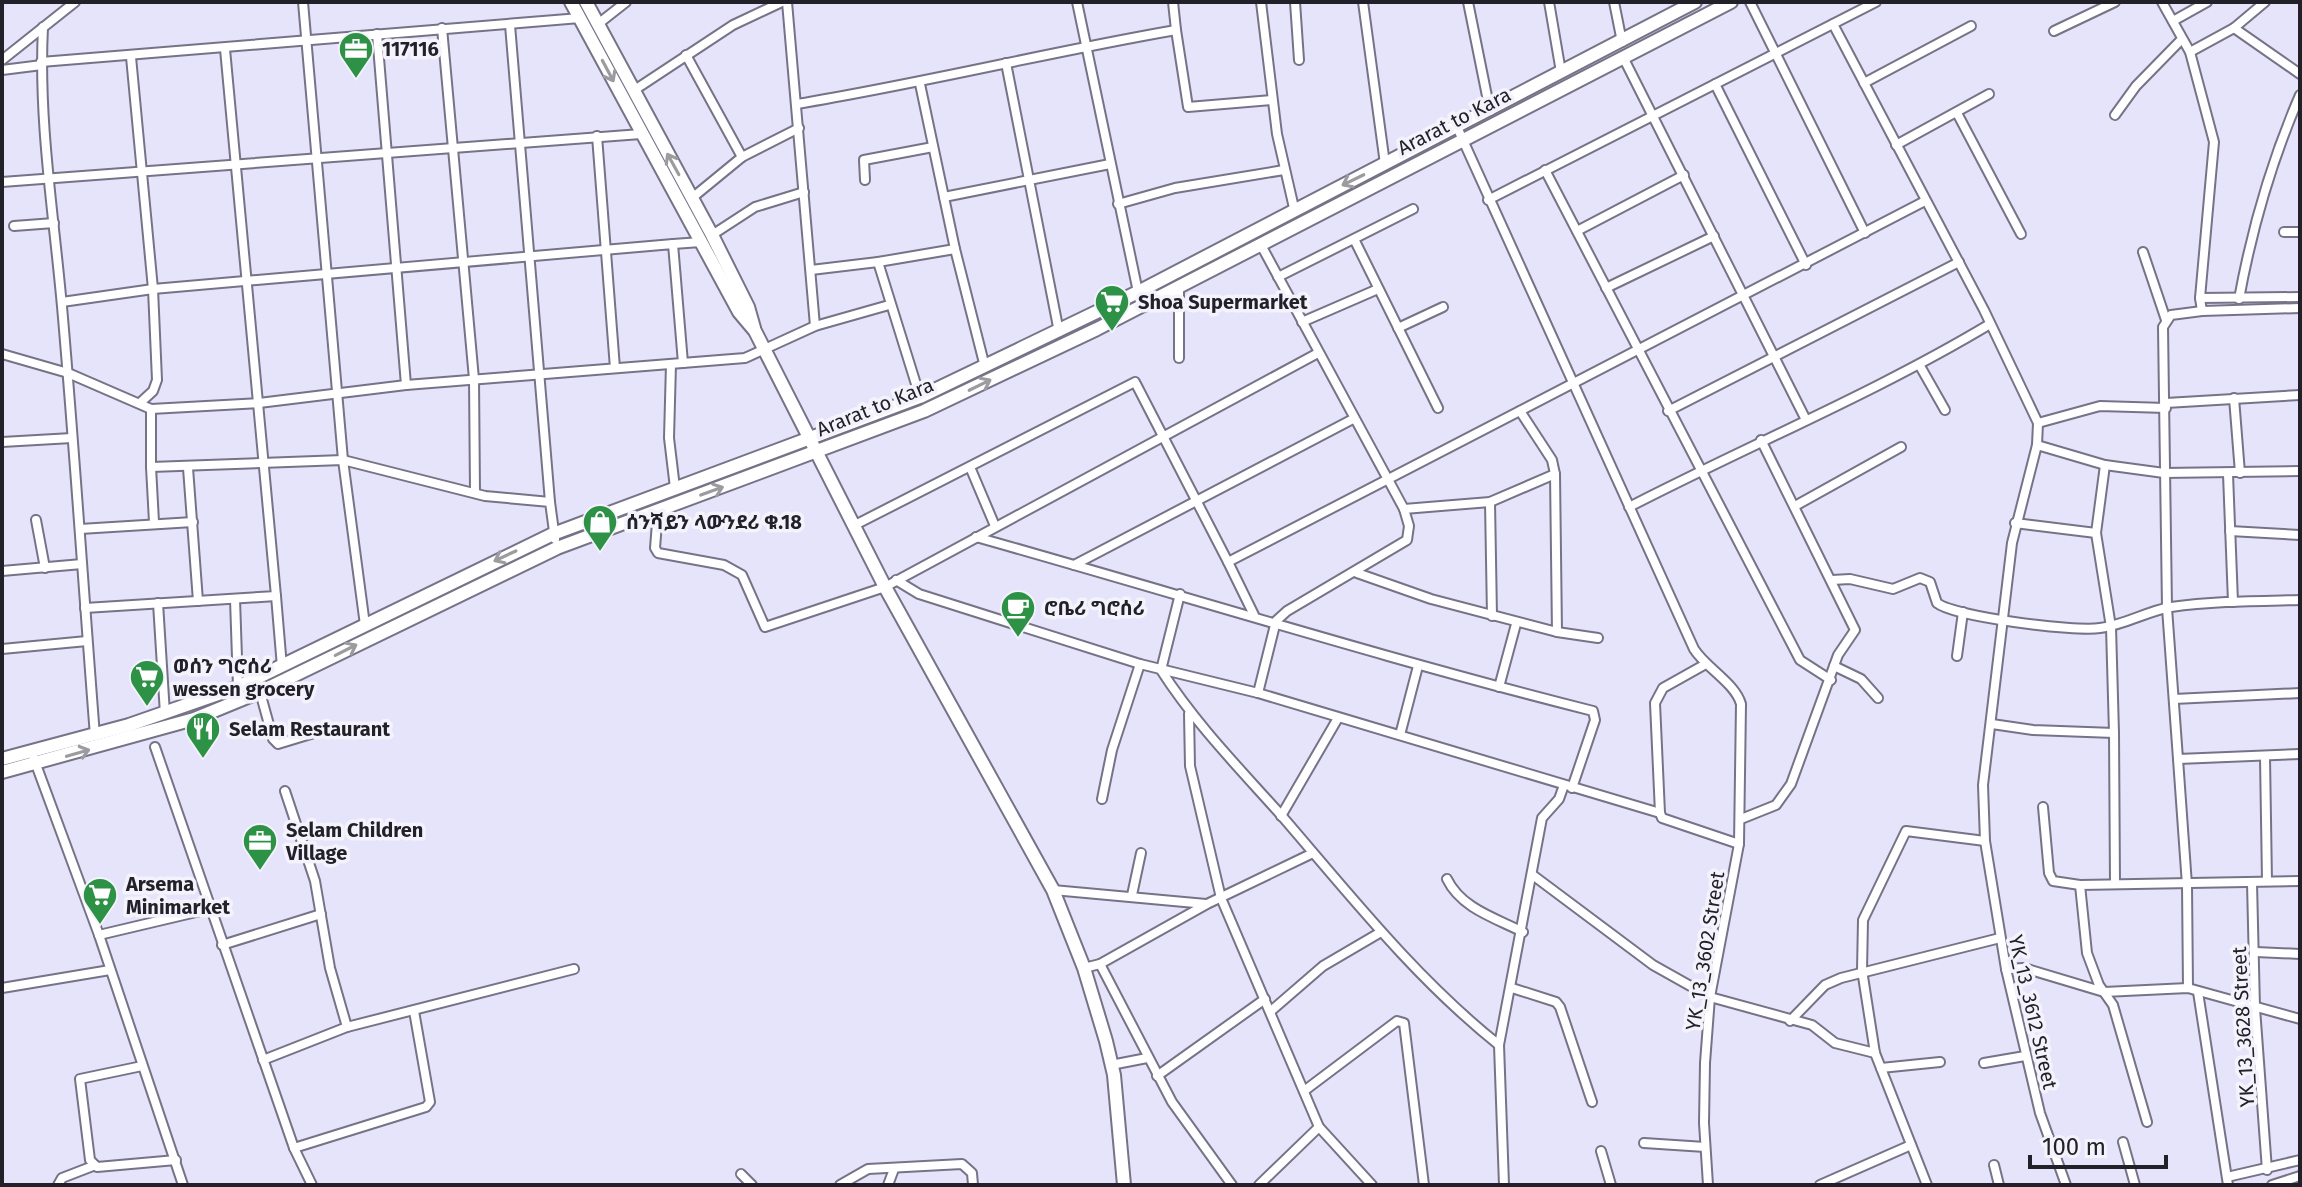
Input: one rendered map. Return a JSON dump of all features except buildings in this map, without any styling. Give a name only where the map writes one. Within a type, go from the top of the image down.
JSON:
[{"type":"main road","points":[[571,2],[641,134],[707,239]]},
{"type":"main road","points":[[586,2],[692,198],[739,312],[755,331],[853,526],[891,584],[1053,890],[1084,968],[1111,1065],[1124,1185]]},
{"type":"main road","name":"Ararat to Kara","points":[[2,772],[33,757],[238,687],[553,534],[675,488],[811,447],[955,397],[1261,245],[1459,133],[1490,111],[1695,2]]},
{"type":"main road","name":"Ararat to Kara","points":[[2,759],[33,757],[194,719],[260,692],[557,548],[811,447],[985,367],[1138,292],[1294,208],[1623,57],[1731,2]]},
{"type":"main road","points":[[464,575],[470,588]]},
{"type":"street","points":[[2,60],[75,2]]},
{"type":"street","points":[[303,2],[343,460],[365,625]]},
{"type":"street","points":[[598,24],[626,2]]},
{"type":"street","points":[[633,91],[733,25],[785,2],[797,104],[815,326]]},
{"type":"street","points":[[1077,2],[1138,292]]},
{"type":"street","points":[[1173,2],[1188,107],[1272,100]]},
{"type":"street","points":[[1261,2],[1272,100],[1294,208]]},
{"type":"street","points":[[1295,2],[1299,60]]},
{"type":"street","points":[[1363,2],[1385,164]]},
{"type":"street","points":[[1468,2],[1490,111]]},
{"type":"street","points":[[1549,2],[1561,72]]},
{"type":"street","points":[[1614,2],[1622,42]]},
{"type":"street","points":[[1750,2],[1865,233]]},
{"type":"street","points":[[1488,200],[1876,2]]},
{"type":"street","points":[[2054,31],[2115,2]]},
{"type":"street","points":[[2162,2],[2190,52],[2214,142],[2200,298],[2202,311]]},
{"type":"street","points":[[2173,21],[2207,2]]},
{"type":"street","points":[[2190,52],[2234,28],[2265,2]]},
{"type":"street","points":[[2,70],[41,64],[580,18]]},
{"type":"street","points":[[1833,24],[1959,262],[2038,423],[2100,406],[2166,406],[2234,398],[2300,395]]},
{"type":"street","points":[[510,25],[550,502],[557,548]]},
{"type":"street","points":[[1864,83],[1971,26]]},
{"type":"street","points":[[43,27],[41,64],[48,178],[68,373],[95,736]]},
{"type":"street","points":[[442,28],[474,379],[475,493]]},
{"type":"street","points":[[2234,28],[2300,74]]},
{"type":"street","points":[[797,104],[920,84],[1086,46],[1176,30]]},
{"type":"street","points":[[377,34],[406,385]]},
{"type":"street","points":[[2115,115],[2136,86],[2182,39]]},
{"type":"street","points":[[225,49],[285,680]]},
{"type":"street","points":[[686,55],[742,157]]},
{"type":"street","points":[[131,57],[153,289],[157,380],[153,391],[141,402]]},
{"type":"street","points":[[1623,57],[1805,418]]},
{"type":"street","points":[[1006,63],[1059,332]]},
{"type":"street","points":[[920,84],[955,249],[985,367]]},
{"type":"street","points":[[1715,84],[1806,265]]},
{"type":"street","points":[[1896,145],[1989,94]]},
{"type":"street","points":[[2239,299],[2255,221],[2275,152],[2300,95]]},
{"type":"street","points":[[1957,113],[2021,234]]},
{"type":"street","points":[[692,198],[742,157],[799,128]]},
{"type":"street","points":[[1459,133],[1704,665],[1663,688],[1655,703],[1660,813],[1662,818],[1684,828],[1739,844]]},
{"type":"street","points":[[2,182],[641,134]]},
{"type":"street","points":[[597,136],[615,368]]},
{"type":"street","points":[[865,180],[864,160],[933,147]]},
{"type":"street","points":[[944,197],[1110,164]]},
{"type":"street","points":[[1118,204],[1175,188],[1284,170]]},
{"type":"street","points":[[1545,170],[1698,471],[1800,660],[1831,680]]},
{"type":"street","points":[[1577,231],[1684,175]]},
{"type":"street","points":[[62,302],[245,280],[707,239],[755,207],[804,192]]},
{"type":"street","points":[[1228,562],[1574,381],[1639,352],[1925,201]]},
{"type":"street","points":[[1278,277],[1413,209]]},
{"type":"street","points":[[14,226],[54,223]]},
{"type":"street","points":[[2284,232],[2300,232]]},
{"type":"street","points":[[1606,288],[1714,236]]},
{"type":"street","points":[[1354,239],[1438,408]]},
{"type":"street","points":[[673,244],[683,363]]},
{"type":"street","points":[[1258,693],[1276,621],[1287,611],[1357,573],[1407,540],[1409,526],[1404,509],[1261,245]]},
{"type":"street","points":[[811,270],[955,249]]},
{"type":"street","points":[[2143,252],[2166,320]]},
{"type":"street","points":[[878,262],[920,397]]},
{"type":"street","points":[[1668,411],[1959,262]]},
{"type":"street","points":[[1179,287],[1179,358]]},
{"type":"street","points":[[1302,322],[1378,289]]},
{"type":"street","points":[[2200,298],[2300,297]]},
{"type":"street","points":[[2,354],[68,373],[141,402],[151,409],[259,403],[406,385],[745,358],[815,326],[889,305]]},
{"type":"street","points":[[1398,328],[1443,307]]},
{"type":"street","points":[[2300,308],[2171,315],[2163,327],[2167,608],[2193,990],[2228,1181],[2300,1160]]},
{"type":"street","points":[[1629,507],[1805,418],[1920,366],[1990,324]]},
{"type":"street","points":[[657,523],[655,548],[658,553],[724,565],[742,575],[765,627],[891,584],[1318,353]]},
{"type":"street","points":[[671,364],[669,438],[675,488]]},
{"type":"street","points":[[1920,366],[1945,410]]},
{"type":"street","points":[[853,526],[1132,382],[1137,384],[1165,437],[1254,615]]},
{"type":"street","points":[[2234,398],[2240,473]]},
{"type":"street","points":[[151,409],[154,522]]},
{"type":"street","points":[[1520,411],[1552,460],[1555,474],[1557,632]]},
{"type":"street","points":[[1074,565],[1353,419]]},
{"type":"street","name":"YK_13_3612 Street","points":[[2038,423],[2037,445],[2015,523],[1992,724],[1983,774],[1985,841],[2000,938],[2025,1056],[2052,1152],[2066,1185]]},
{"type":"street","points":[[2,442],[72,438]]},
{"type":"street","points":[[1741,819],[1776,805],[1791,784],[1834,666],[1855,630],[1761,440]]},
{"type":"street","points":[[2037,445],[2105,465],[2164,473],[2300,471]]},
{"type":"street","points":[[1795,506],[1901,447]]},
{"type":"street","points":[[151,467],[343,460],[502,499],[550,502]]},
{"type":"street","points":[[2105,465],[2096,533],[2111,627],[2115,883]]},
{"type":"street","points":[[970,467],[995,526]]},
{"type":"street","points":[[188,468],[198,601]]},
{"type":"street","points":[[1404,509],[1490,502],[1555,474]]},
{"type":"street","points":[[2228,474],[2233,602]]},
{"type":"street","points":[[1490,502],[1492,616]]},
{"type":"street","points":[[36,520],[45,568]]},
{"type":"street","points":[[80,529],[154,522],[193,522]]},
{"type":"street","points":[[2015,523],[2096,533]]},
{"type":"street","points":[[2230,531],[2300,535]]},
{"type":"street","points":[[976,537],[1595,715],[1568,787],[1542,818],[1534,876],[1499,1045],[1504,1185]]},
{"type":"street","points":[[2,571],[82,564]]},
{"type":"street","points":[[1357,573],[1516,624],[1598,638]]},
{"type":"street","points":[[1832,580],[1850,579],[1893,589],[1920,578],[1930,582],[1941,607],[2005,620],[2096,629],[2167,608],[2300,600]]},
{"type":"street","points":[[891,584],[1140,664],[1258,693],[1660,813]]},
{"type":"street","points":[[1180,594],[1161,670],[1189,713],[1381,932],[1454,1007],[1499,1045]]},
{"type":"street","points":[[85,608],[276,596]]},
{"type":"street","points":[[235,599],[238,687]]},
{"type":"street","points":[[158,603],[165,714]]},
{"type":"street","points":[[1957,656],[1963,612]]},
{"type":"street","points":[[1499,687],[1516,624]]},
{"type":"street","points":[[2,649],[87,641]]},
{"type":"street","points":[[1102,799],[1112,750],[1140,664]]},
{"type":"street","name":"YK_13_3602 Street","points":[[1704,665],[1736,693],[1741,704],[1739,844],[1710,997],[1705,1147],[1708,1185]]},
{"type":"street","points":[[1400,735],[1418,666]]},
{"type":"street","points":[[1834,666],[1861,679],[1878,698]]},
{"type":"street","points":[[260,692],[273,739],[278,744],[324,730]]},
{"type":"street","points":[[2174,699],[2300,693]]},
{"type":"street","points":[[1189,713],[1190,766],[1221,898],[1319,1127],[1372,1185]]},
{"type":"street","points":[[1281,816],[1338,718]]},
{"type":"street","points":[[1992,724],[2033,730],[2114,733]]},
{"type":"street","points":[[155,747],[294,1148],[312,1185]]},
{"type":"street","points":[[2178,759],[2300,754]]},
{"type":"street","points":[[33,757],[99,935],[183,1185]]},
{"type":"street","points":[[2265,757],[2267,881]]},
{"type":"street","points":[[285,791],[315,881],[330,968],[347,1027]]},
{"type":"street","points":[[2043,807],[2049,873],[2053,881],[2080,885],[2187,885],[2300,881]]},
{"type":"street","points":[[1927,1185],[1875,1053],[1862,970],[1863,920],[1903,834],[1913,830],[1985,841]]},
{"type":"street","points":[[1132,895],[1141,853]]},
{"type":"street","points":[[1084,968],[1100,964],[1207,904],[1313,853]]},
{"type":"street","points":[[1534,876],[1585,918],[1653,965],[1710,997],[1812,1025],[1835,1043],[1875,1053]]},
{"type":"street","points":[[1447,879],[1454,894],[1463,902],[1523,932]]},
{"type":"street","name":"YK_13_3628 Street","points":[[2252,883],[2255,1008],[2267,1170]]},
{"type":"street","points":[[2080,885],[2087,953],[2113,1005],[2147,1122]]},
{"type":"street","points":[[1053,890],[1207,904]]},
{"type":"street","points":[[99,935],[209,909]]},
{"type":"street","points":[[222,945],[321,914]]},
{"type":"street","points":[[1271,1011],[1323,966],[1381,932]]},
{"type":"street","points":[[1790,1021],[1825,985],[1862,970],[2000,938]]},
{"type":"street","points":[[2256,952],[2300,954]]},
{"type":"street","points":[[1100,964],[1157,1076],[1232,1185]]},
{"type":"street","points":[[2006,969],[2024,968],[2104,992],[2193,990],[2300,1019]]},
{"type":"street","points":[[263,1060],[347,1027],[574,969]]},
{"type":"street","points":[[2,988],[110,970]]},
{"type":"street","points":[[1512,988],[1556,1002],[1560,1007],[1592,1102]]},
{"type":"street","points":[[1157,1076],[1265,999]]},
{"type":"street","points":[[294,1148],[430,1102],[414,1011]]},
{"type":"street","points":[[1304,1091],[1397,1021],[1404,1023],[1424,1185]]},
{"type":"street","points":[[1984,1063],[2025,1056]]},
{"type":"street","points":[[1111,1065],[1147,1058]]},
{"type":"street","points":[[1881,1068],[1940,1062]]},
{"type":"street","points":[[93,1166],[80,1079],[142,1066]]},
{"type":"street","points":[[1259,1185],[1319,1127]]},
{"type":"street","points":[[2123,1142],[2135,1185]]},
{"type":"street","points":[[1644,1143],[1705,1147]]},
{"type":"street","points":[[1826,1184],[1911,1145]]},
{"type":"street","points":[[1601,1151],[1611,1185]]},
{"type":"street","points":[[58,1185],[62,1178],[93,1166],[176,1160]]},
{"type":"street","points":[[840,1185],[868,1169],[962,1164],[972,1173],[973,1185]]},
{"type":"street","points":[[1994,1165],[1999,1185]]},
{"type":"street","points":[[888,1185],[894,1169]]},
{"type":"street","points":[[741,1174],[752,1185]]},
{"type":"street","points":[[2272,1185],[2300,1176]]},
{"type":"place","name":"117116","points":[[356,80]]},
{"type":"place","name":"Shoa Supermarket","points":[[1112,333]]},
{"type":"place","name":"ሰንሻይን ላውንደሪ ቁ.18","points":[[600,553]]},
{"type":"place","name":"ሮቤሪ ግሮሰሪ","points":[[1018,639]]},
{"type":"place","name":"ወሰን ግሮሰሪ wessen grocery","points":[[147,708]]},
{"type":"place","name":"Selam Restaurant","points":[[203,760]]},
{"type":"place","name":"Selam Children Village","points":[[260,872]]},
{"type":"place","name":"Arsema Minimarket","points":[[100,926]]}]
